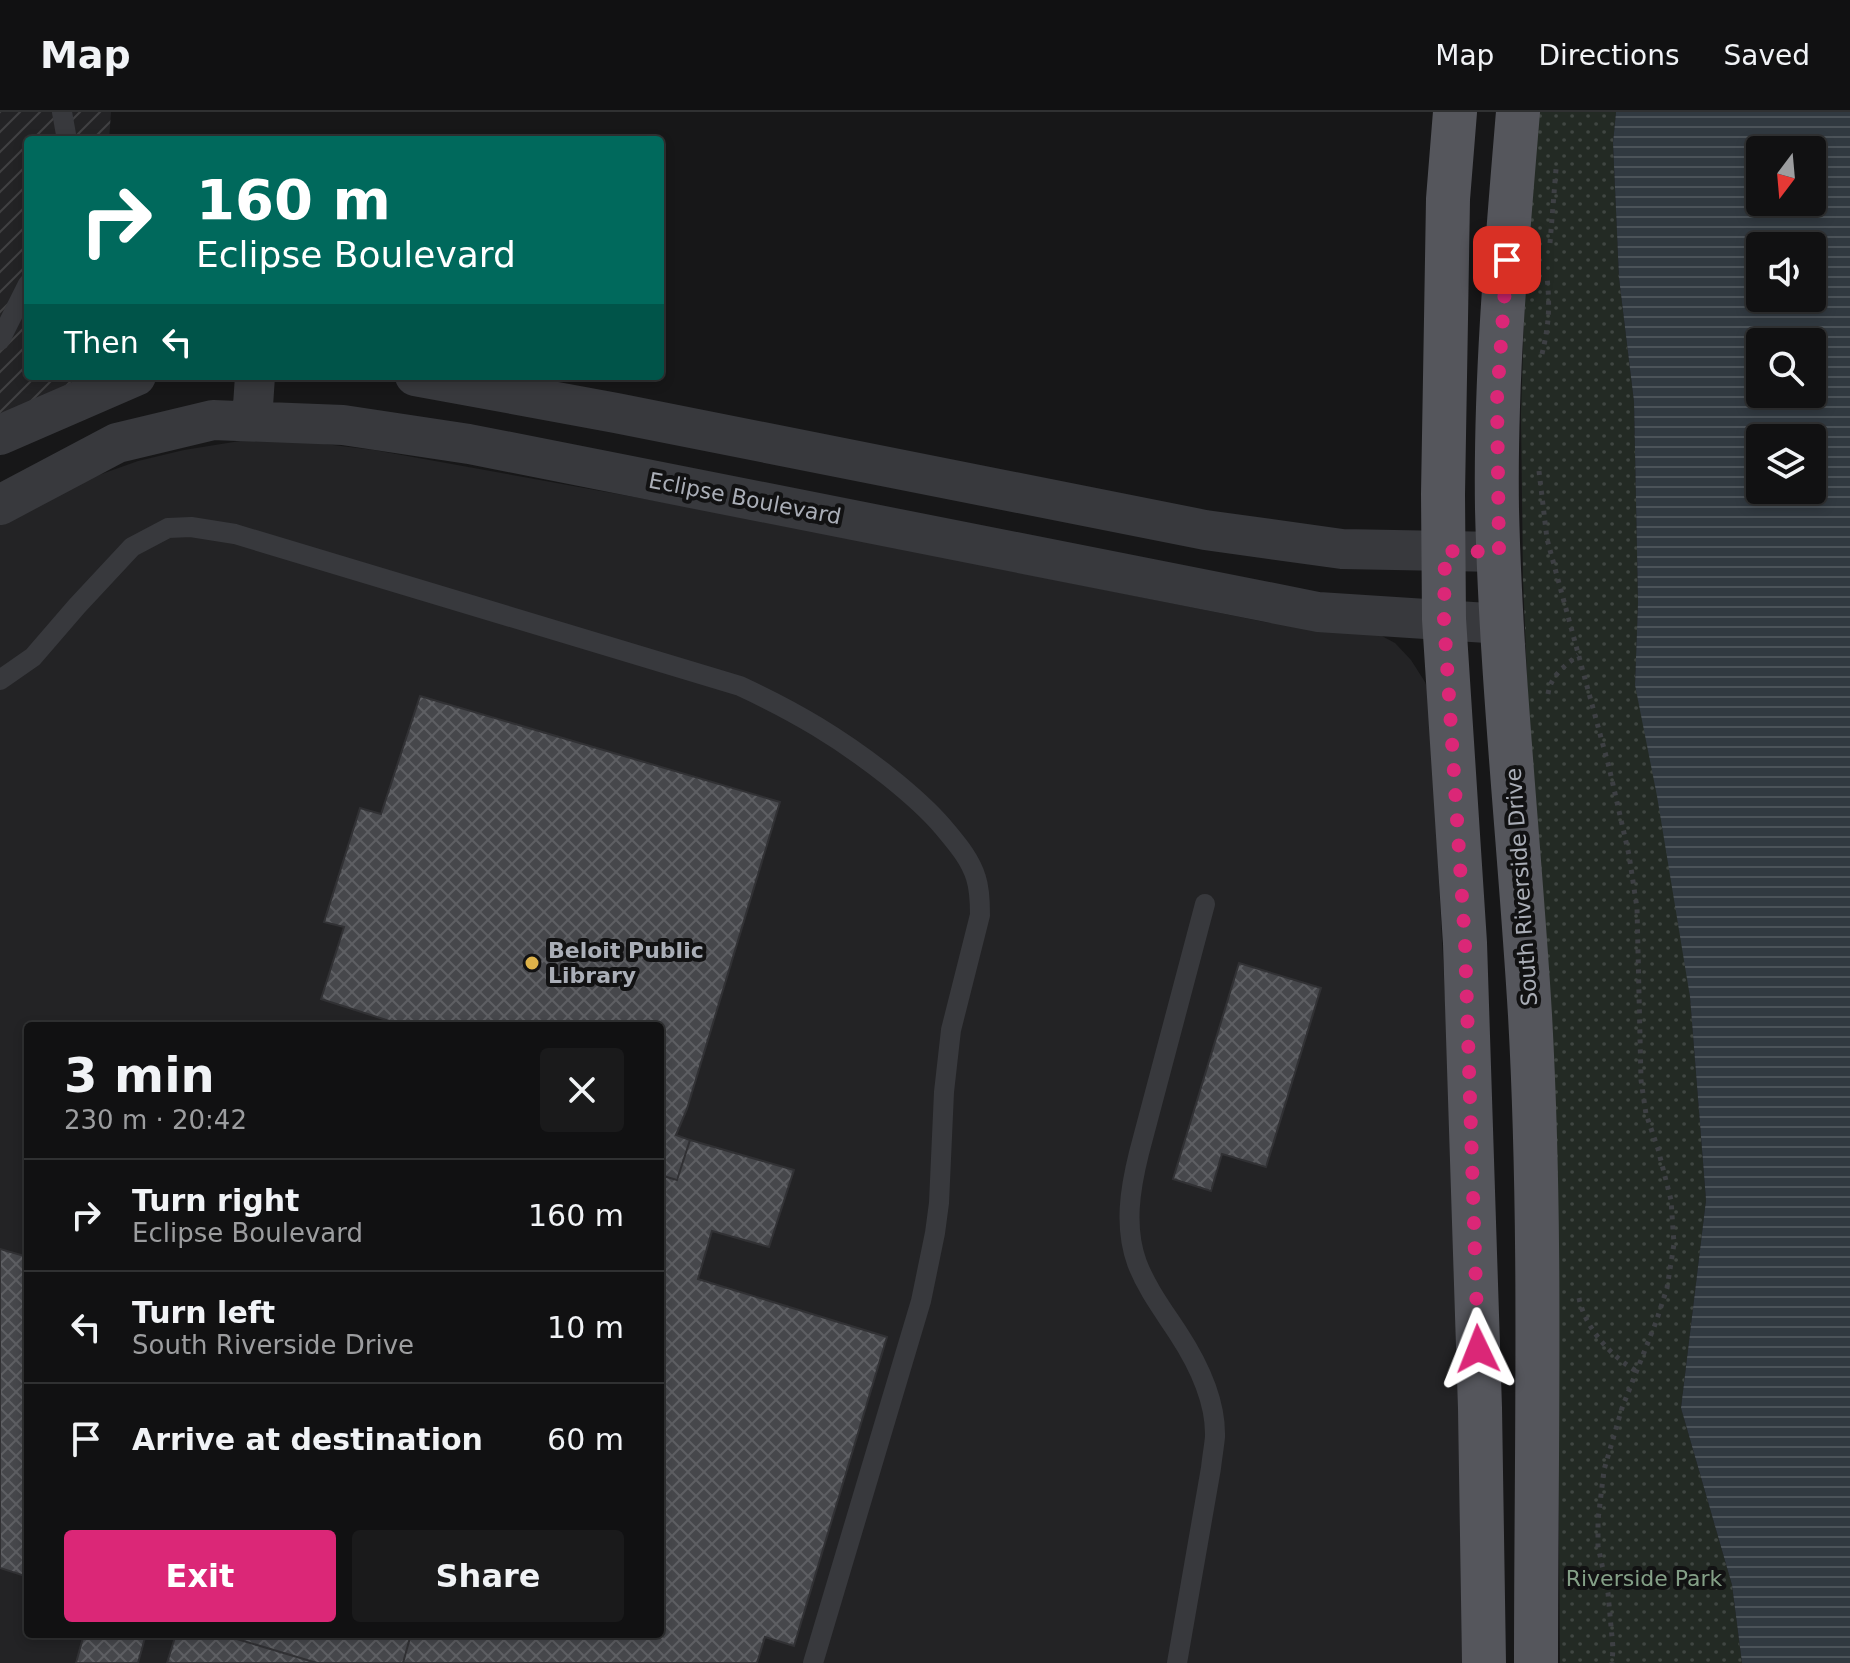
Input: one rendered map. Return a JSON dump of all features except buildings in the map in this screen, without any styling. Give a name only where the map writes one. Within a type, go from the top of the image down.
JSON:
[{"type":"main road","points":[[1455,112],[1447,229],[1444,619],[1465,943],[1480,1408],[1484,1663]]},
{"type":"main road","name":"South Riverside Drive","points":[[1518,112],[1497,399],[1499,552],[1530,1033],[1536,1231],[1536,1663]]},
{"type":"street","points":[[0,435],[127,380]]},
{"type":"street","points":[[252,421],[255,380]]},
{"type":"street","points":[[437,380],[1205,530],[1342,549],[1499,552]]},
{"type":"street","name":"Eclipse Boulevard","points":[[0,505],[117,443],[213,420],[343,425],[469,444],[1318,612],[1503,624]]},
{"type":"lane","points":[[62,112],[66,136]]},
{"type":"lane","points":[[0,340],[24,292]]},
{"type":"lane","points":[[0,680],[33,657],[132,547],[168,528],[191,527],[235,534],[740,686],[826,730],[867,759],[924,805],[963,851],[977,880],[980,915],[951,1030],[935,1233],[921,1301],[813,1663]]},
{"type":"lane","points":[[1177,1663],[1211,1468],[1215,1436],[1213,1414],[1207,1390],[1195,1365],[1148,1288],[1136,1261],[1129,1209],[1139,1153],[1205,904]]},
{"type":"path","points":[[1549,246],[1556,167]]},
{"type":"path","points":[[1540,362],[1549,326],[1547,273]]},
{"type":"path","points":[[1539,470],[1547,539],[1609,767],[1629,855],[1637,908],[1641,1080],[1646,1114],[1671,1200],[1674,1244],[1667,1288],[1622,1408],[1604,1470],[1598,1546],[1608,1593],[1612,1663]]},
{"type":"path","points":[[1548,695],[1556,673],[1578,655]]},
{"type":"path","points":[[1578,1295],[1594,1332],[1611,1353],[1636,1371]]},
{"type":"shaded area","points":[[0,112],[111,112],[109,136],[24,136],[24,380],[80,380],[0,417]]},
{"type":"shaded area","points":[[1616,112],[1850,112],[1850,1663],[1742,1663],[1732,1585],[1681,1408],[1706,1200],[1690,997],[1635,685],[1638,602],[1634,402],[1619,278],[1613,143]]},
{"type":"shaded area","points":[[246,440],[300,441],[374,450],[723,513],[1265,622],[1369,632],[1395,643],[1425,682],[1432,702],[1453,1152],[1461,1408],[1462,1663],[0,1663],[0,524],[82,481],[138,461]]},
{"type":"green space","name":"Riverside Park","points":[[1537,112],[1616,112],[1613,143],[1619,278],[1634,402],[1638,602],[1635,685],[1670,842],[1690,997],[1706,1200],[1681,1408],[1732,1585],[1742,1663],[1560,1663],[1558,1425],[1523,580],[1521,414],[1526,258]]},
{"type":"place","name":"Beloit Public Library","points":[[532,963]]},
{"type":"route","points":[[1478,1349],[1465,943],[1444,619],[1445,551],[1499,552],[1497,399],[1507,260]]}]
